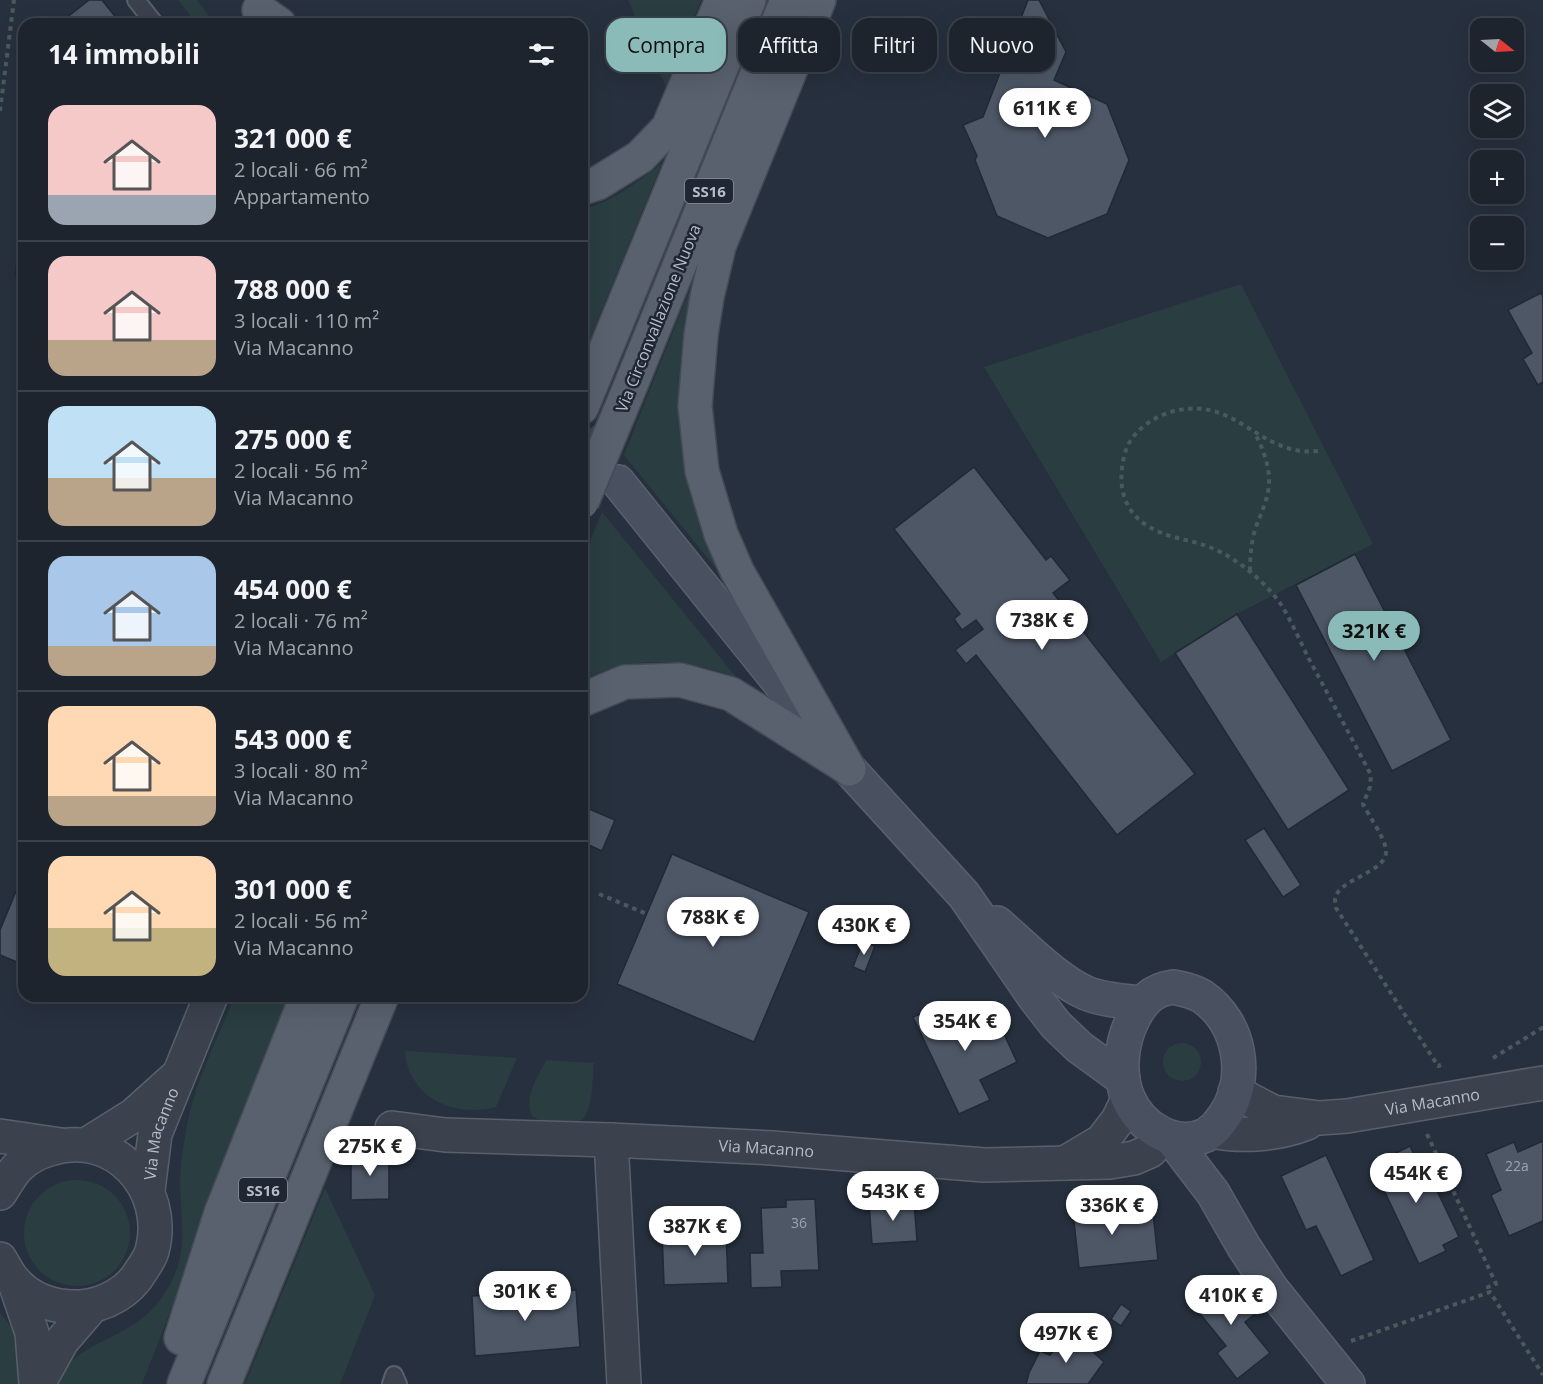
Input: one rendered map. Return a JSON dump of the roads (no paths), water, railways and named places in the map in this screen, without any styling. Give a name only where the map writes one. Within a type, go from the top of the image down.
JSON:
[{"type":"main road","points":[[588,186],[598,183],[640,158],[668,128],[722,0]]},
{"type":"main road","name":"SS16","points":[[588,392],[749,0]]},
{"type":"main road","name":"Via Circonvallazione Nuova","points":[[588,488],[787,0]]},
{"type":"main road","points":[[819,0],[719,246],[701,335],[696,406],[702,471],[721,534],[737,571],[849,769]]},
{"type":"main road","points":[[588,697],[625,682],[680,680],[731,694],[849,769]]},
{"type":"main road","points":[[166,1384],[221,1213],[305,1002]]},
{"type":"main road","name":"SS16","points":[[184,1384],[340,1002]]},
{"type":"main road","name":"SS16","points":[[224,1384],[380,1002]]},
{"type":"street","points":[[618,482],[849,769],[964,895],[1067,982],[1095,995],[1113,1000],[1141,1003]]},
{"type":"street","points":[[964,895],[1056,1025],[1126,1089]]},
{"type":"street","points":[[1168,1137],[1187,1140],[1209,1133],[1228,1110],[1239,1073],[1237,1047],[1228,1024],[1203,997],[1188,990],[1173,987],[1159,989],[1141,1003],[1128,1029],[1122,1055],[1126,1089],[1137,1113],[1168,1137],[1213,1192],[1244,1247],[1271,1288],[1348,1384]]},
{"type":"street","name":"Via Macanno","points":[[148,1190],[155,1134],[208,1002]]},
{"type":"street","name":"Via Macanno","points":[[0,1193],[18,1167],[39,1152],[74,1145],[134,1114],[177,1076]]},
{"type":"street","name":"Via Macanno","points":[[1235,1092],[1273,1112],[1320,1118],[1347,1116],[1543,1083]]},
{"type":"street","points":[[1064,1164],[1101,1141],[1118,1120],[1126,1089]]},
{"type":"street","name":"Via Macanno","points":[[1209,1133],[1230,1135],[1287,1131],[1320,1118]]},
{"type":"street","name":"Via Macanno","points":[[392,1128],[445,1135],[772,1148],[984,1165],[1110,1162],[1134,1158],[1150,1151],[1168,1137]]},
{"type":"street","points":[[1209,1133],[1213,1192]]},
{"type":"street","name":"Via Macanno","points":[[0,1136],[105,1150],[134,1170],[148,1190],[156,1220],[152,1252],[136,1280],[112,1299],[92,1306],[66,1308],[38,1300],[8,1271]]},
{"type":"street","points":[[612,1140],[624,1384]]},
{"type":"street","points":[[8,1271],[32,1333],[37,1384]]},
{"type":"street","points":[[37,1384],[62,1341],[92,1306]]},
{"type":"lane","points":[[136,0],[150,18]]},
{"type":"lane","points":[[391,1384],[394,1375],[398,1384]]},
{"type":"tunnel","points":[[588,443],[616,479]]}]
